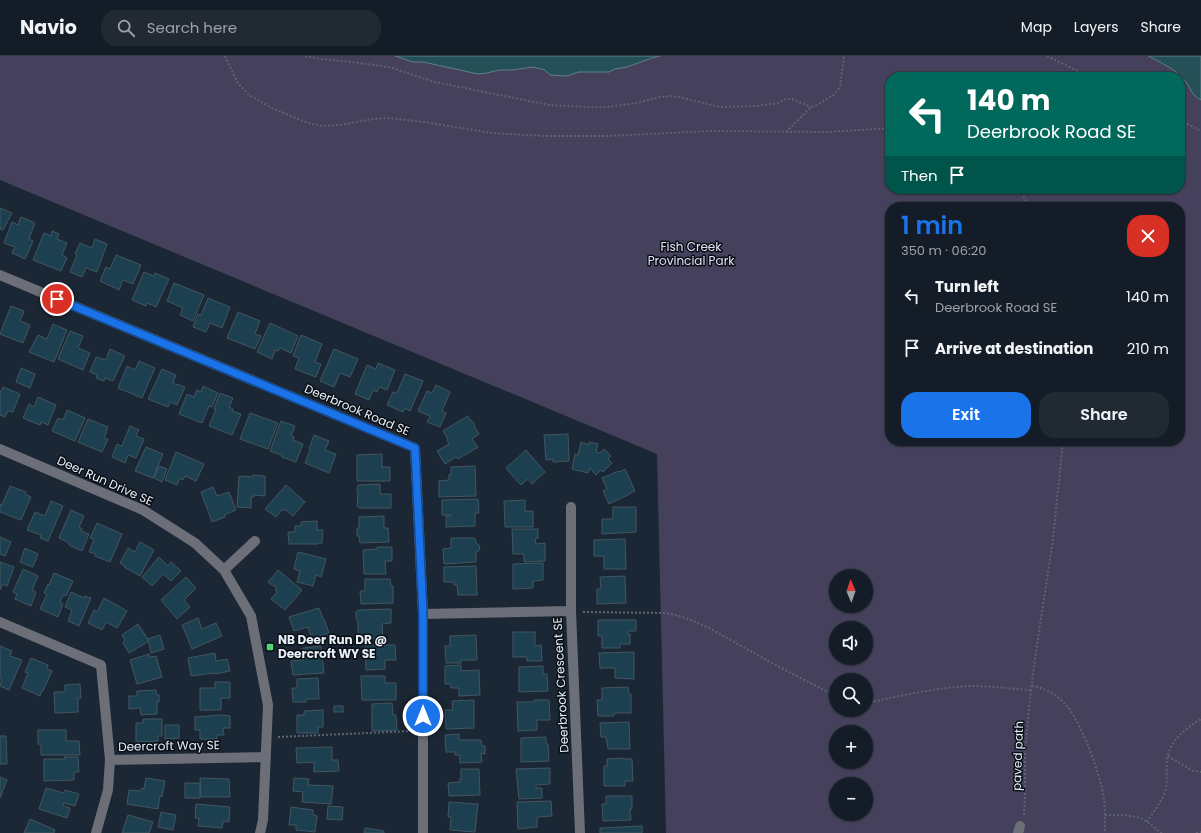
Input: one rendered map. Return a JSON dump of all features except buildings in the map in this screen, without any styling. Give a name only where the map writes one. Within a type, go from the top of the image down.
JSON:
[{"type":"street","name":"Deerbrook Road SE","points":[[0,275],[415,448],[423,614],[423,833]]},
{"type":"street","name":"Deer Run Drive SE","points":[[0,450],[143,510],[195,543],[224,570],[251,616],[268,705],[263,820],[260,833]]},
{"type":"street","points":[[571,506],[571,611]]},
{"type":"street","points":[[224,570],[255,542]]},
{"type":"street","name":"Deerbrook Crescent SE","points":[[423,614],[571,611],[580,833]]},
{"type":"street","name":"Deercroft Way SE","points":[[0,622],[102,665],[110,760],[266,757]]},
{"type":"street","points":[[96,833],[108,790],[110,760]]},
{"type":"path","points":[[225,56],[238,83],[249,95],[274,109],[322,126],[388,118],[492,133],[545,136],[608,136],[710,131],[827,132],[885,128]]},
{"type":"path","points":[[305,56],[389,68],[435,82],[549,105],[585,107],[620,106],[671,96],[720,107],[758,106],[778,103],[786,99],[792,99],[811,107]]},
{"type":"path","points":[[786,132],[811,107],[827,100],[835,94],[840,87],[844,56]]},
{"type":"path","points":[[1047,56],[1080,72]]},
{"type":"path","points":[[1185,123],[1201,131]]},
{"type":"path","name":"paved path","points":[[1019,829],[1025,806],[1025,748],[1034,665],[1053,539],[1062,446]]},
{"type":"path","points":[[571,611],[665,614],[683,617],[715,631],[829,692]]},
{"type":"path","points":[[1032,686],[1040,687],[1053,694],[1072,714],[1089,750],[1099,778],[1104,800],[1105,833]]},
{"type":"path","points":[[873,701],[912,693],[967,687],[1032,690]]},
{"type":"path","points":[[1147,822],[1165,792],[1170,747],[1178,735],[1201,719]]},
{"type":"path","points":[[267,738],[284,736],[423,731]]},
{"type":"path","points":[[1168,756],[1193,771],[1201,772]]},
{"type":"path","points":[[1105,815],[1124,814],[1138,817],[1162,833]]},
{"type":"path","points":[[1196,833],[1201,832]]},
{"type":"green space","name":"Fish Creek Provincial Park","points":[[0,56],[1201,56],[1201,833],[666,833],[657,454],[0,180]]},
{"type":"shaded area","points":[[395,56],[660,56],[609,72],[578,72],[567,76],[550,75],[545,70],[533,67],[513,70],[499,70],[478,74],[423,62],[413,62]]},
{"type":"shaded area","points":[[1148,56],[1201,56],[1201,100],[1195,96],[1185,81],[1185,72],[1176,72]]},
{"type":"place","name":"NB Deer Run DR @ Deercroft WY SE","points":[[270,647]]},
{"type":"route","points":[[57,299],[415,448],[423,614],[423,716]]}]
